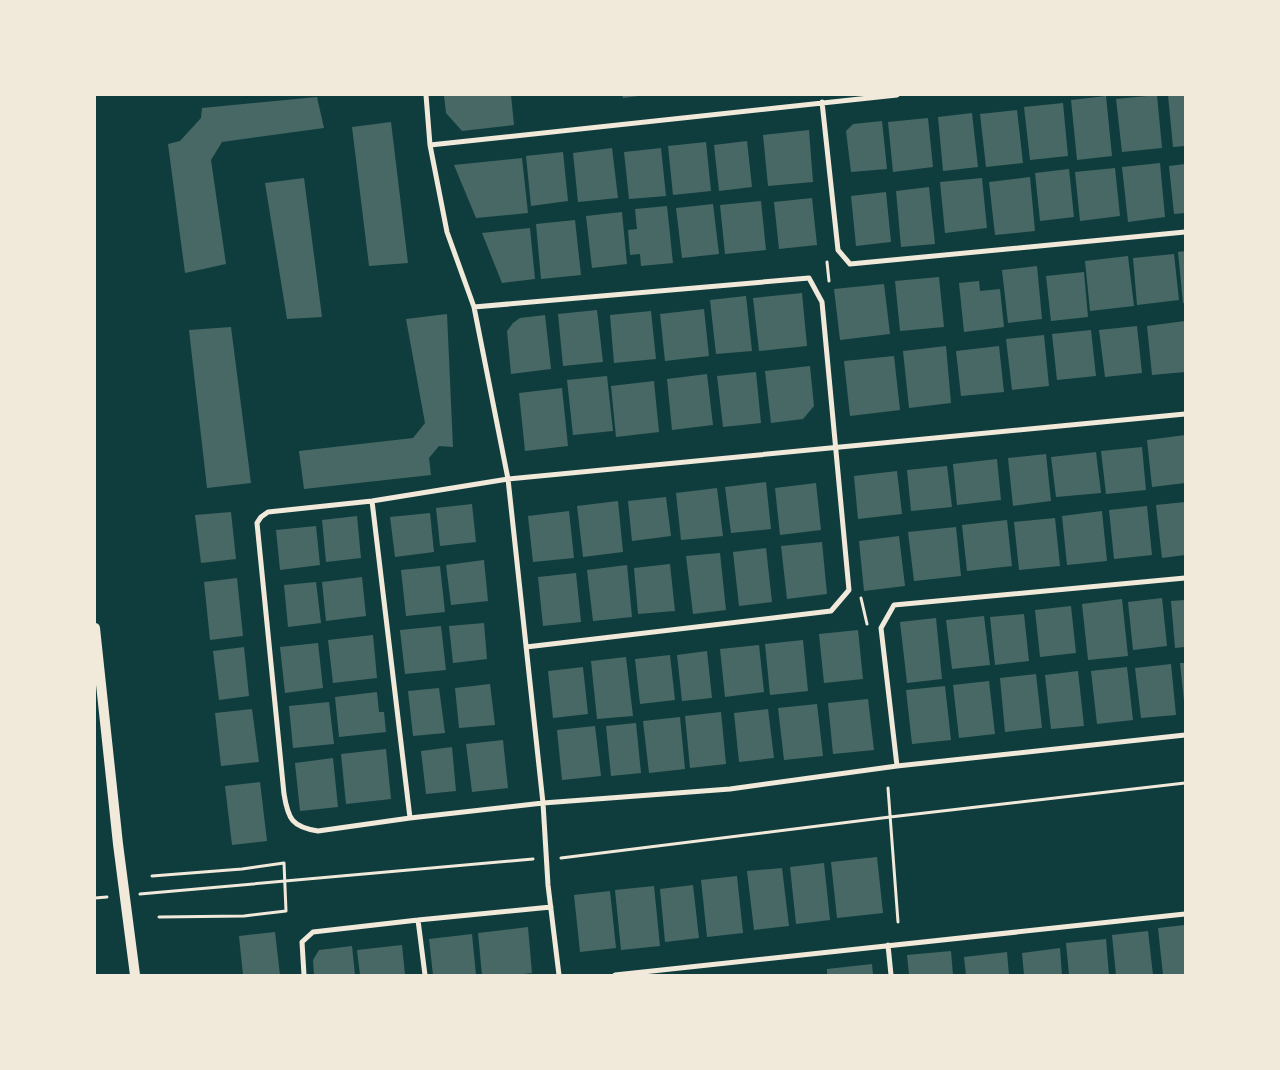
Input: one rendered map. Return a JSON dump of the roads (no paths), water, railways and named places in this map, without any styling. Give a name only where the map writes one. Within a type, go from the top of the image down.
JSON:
[{"type":"main road","points":[[95,628],[118,844],[135,975]]},
{"type":"street","points":[[426,95],[430,145],[447,232],[474,308],[508,479],[543,803],[546,858],[559,975]]},
{"type":"street","points":[[430,145],[897,95]]},
{"type":"street","points":[[822,102],[838,250],[850,264],[1185,232]]},
{"type":"street","points":[[474,308],[809,278],[822,302],[849,590],[831,611],[526,647]]},
{"type":"street","points":[[1185,414],[508,479],[372,501],[278,510],[268,512],[261,517],[257,524],[284,794],[287,811],[294,822],[304,828],[318,831],[410,818],[543,803],[730,789],[897,766],[1185,735]]},
{"type":"street","points":[[372,501],[410,818]]},
{"type":"street","points":[[897,766],[881,628],[894,605],[1185,578]]},
{"type":"street","points":[[304,975],[302,942],[313,932],[551,907]]},
{"type":"street","points":[[615,975],[1185,914]]},
{"type":"street","points":[[418,920],[425,975]]},
{"type":"street","points":[[888,945],[891,975]]}]
